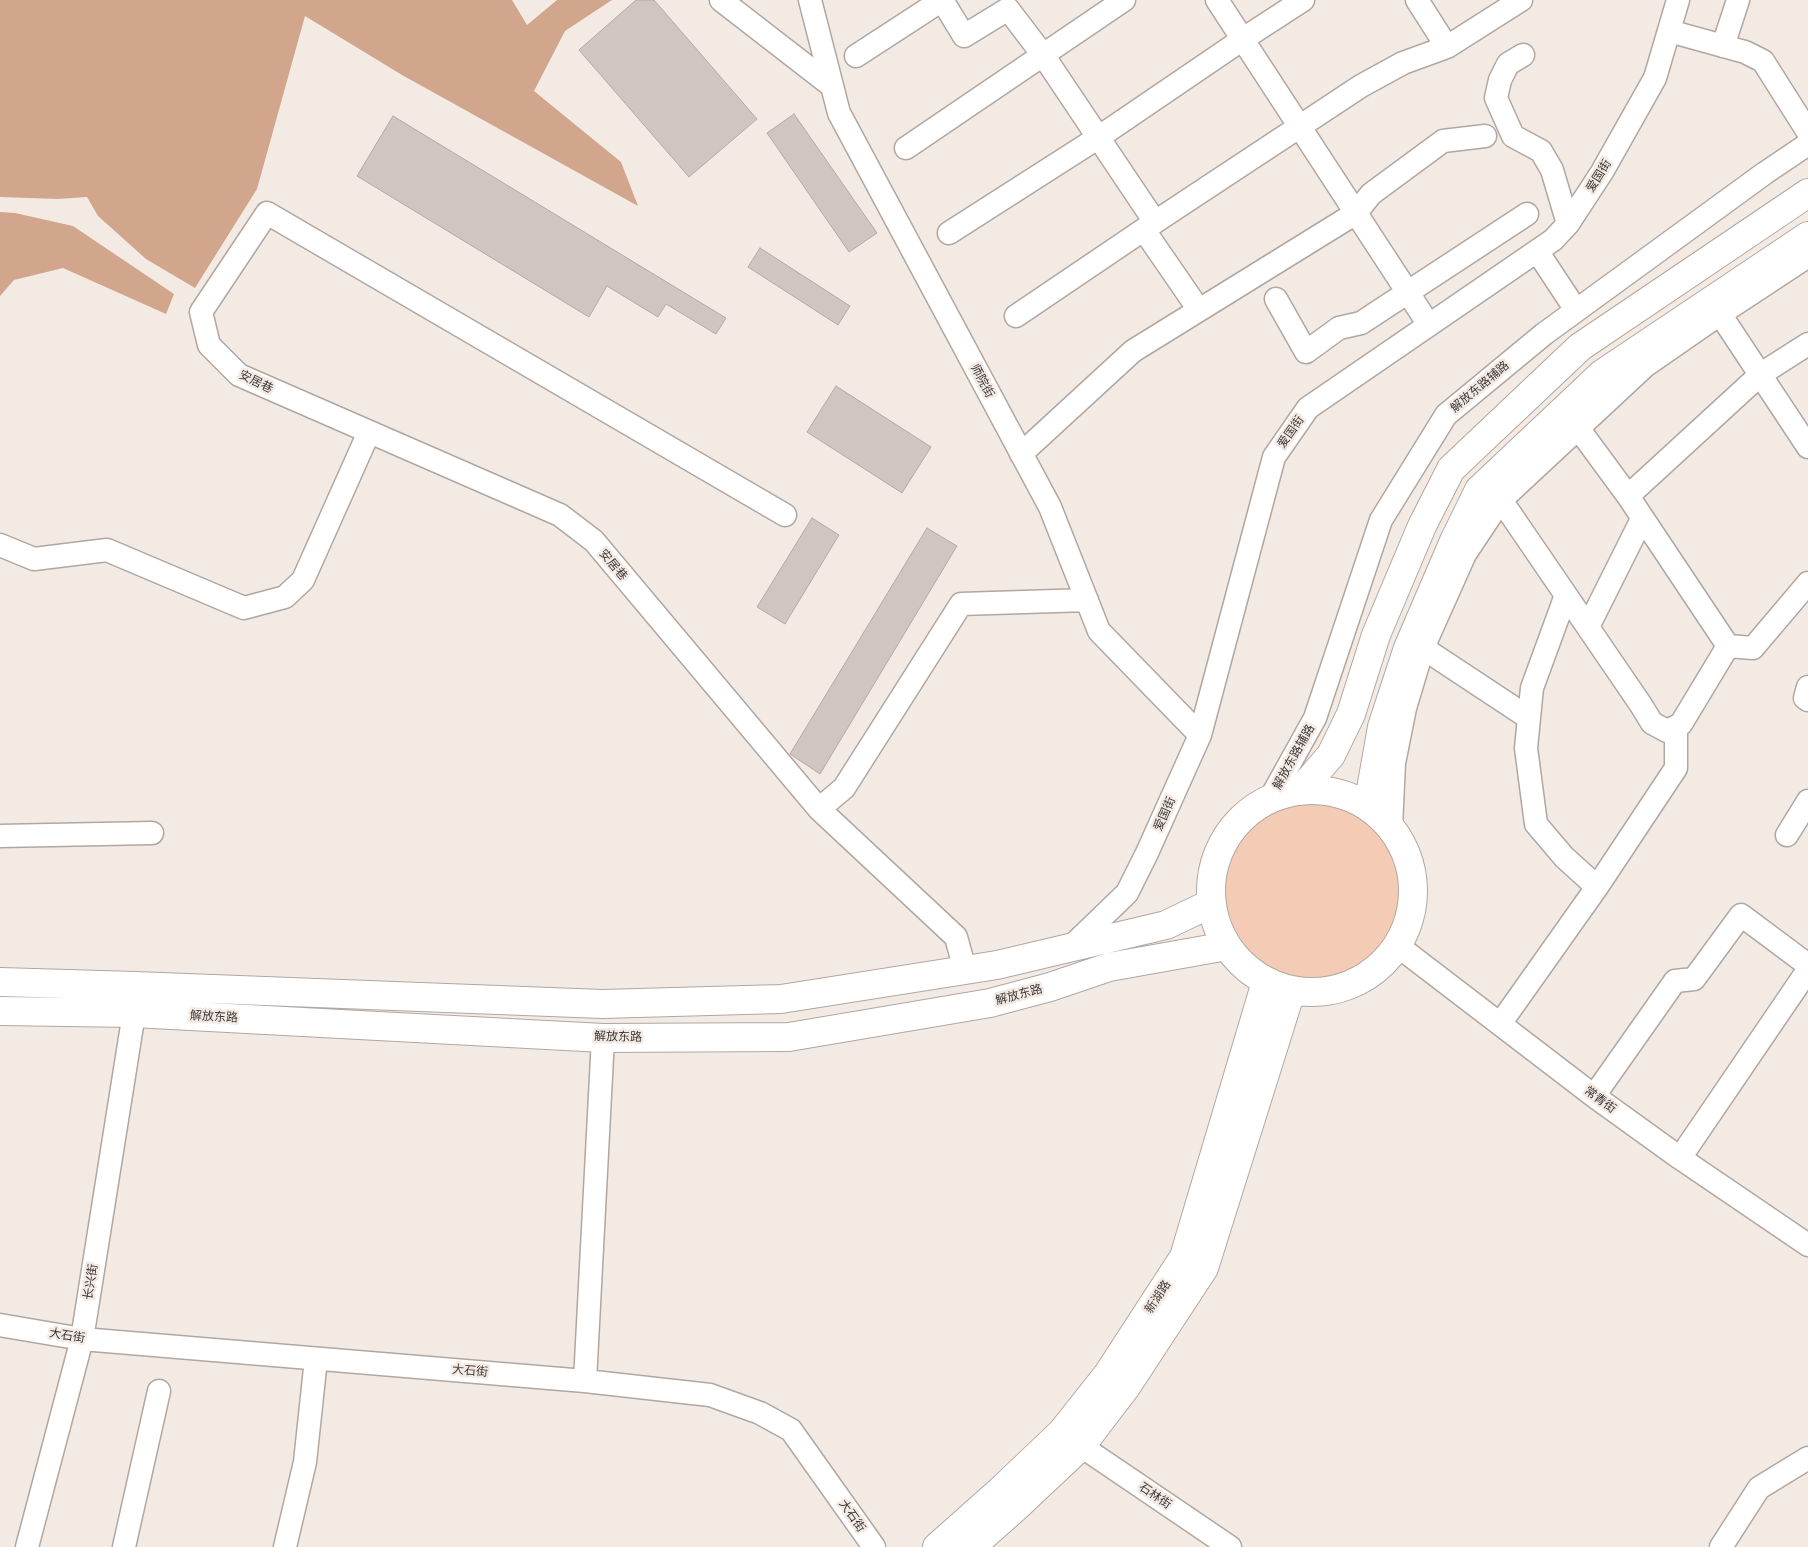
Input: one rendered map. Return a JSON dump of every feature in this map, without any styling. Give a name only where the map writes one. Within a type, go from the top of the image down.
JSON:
[{"type":"main road","points":[[1300,790],[1331,755],[1351,714],[1376,635],[1422,526],[1451,469],[1580,347],[1808,193]]},
{"type":"main road","points":[[1368,806],[1382,727],[1408,648],[1454,540],[1479,490],[1602,374],[1808,236]]},
{"type":"main road","points":[[1300,790],[1340,793],[1368,806],[1391,827],[1407,855],[1414,886],[1410,917],[1398,946],[1378,969],[1351,985],[1322,992],[1278,986],[1244,966],[1227,946],[1217,925],[1212,903],[1213,872],[1224,842],[1244,817],[1270,799],[1300,790]]},
{"type":"main road","points":[[0,982],[602,1004],[781,999],[997,965],[1166,925],[1212,903]]},
{"type":"main road","name":"解放东路","points":[[0,1011],[134,1012],[603,1038],[788,1037],[990,1003],[1050,987],[1109,967],[1227,946]]},
{"type":"main road","name":"新湖路","points":[[971,1547],[1015,1508],[1072,1439],[1108,1374],[1184,1257],[1278,986]]},
{"type":"main road","name":"新湖路","points":[[936,1547],[1000,1491],[1072,1439]]},
{"type":"street","points":[[721,0],[832,86]]},
{"type":"street","name":"师院街","points":[[810,0],[839,113],[1050,507],[1099,631],[1200,734]]},
{"type":"street","points":[[856,56],[942,0],[964,36],[1008,9],[1043,55],[1099,136],[1199,310]]},
{"type":"street","points":[[906,148],[1124,0]]},
{"type":"street","points":[[1217,0],[1429,325]]},
{"type":"street","points":[[949,233],[1303,0]]},
{"type":"street","points":[[1417,0],[1447,47]]},
{"type":"street","points":[[1016,316],[1361,86],[1403,63],[1447,47],[1521,0]]},
{"type":"street","name":"爱国街","points":[[1071,946],[1127,893],[1200,734],[1274,457],[1308,408],[1553,240],[1568,224],[1602,172],[1655,78],[1678,0]]},
{"type":"street","points":[[1723,46],[1738,0]]},
{"type":"street","points":[[1669,31],[1745,52],[1762,61],[1808,132]]},
{"type":"street","points":[[1523,55],[1508,64],[1500,80],[1496,98],[1513,136],[1541,151],[1552,170],[1568,224]]},
{"type":"street","points":[[1021,454],[1133,351],[1356,213],[1371,194],[1443,141],[1485,136]]},
{"type":"street","name":"解放东路辅路","points":[[1270,799],[1315,718],[1381,520],[1446,415],[1576,310],[1764,173],[1808,144]]},
{"type":"street","name":"安居巷","points":[[785,515],[267,212],[201,312],[209,345],[239,375],[560,515],[594,541],[819,809],[956,938],[965,970]]},
{"type":"street","points":[[1276,299],[1306,352],[1338,328],[1362,323],[1527,214]]},
{"type":"street","points":[[1537,251],[1576,310]]},
{"type":"street","points":[[1391,827],[1394,763],[1405,708],[1423,648],[1465,554],[1501,500],[1645,366],[1808,256]]},
{"type":"street","points":[[1720,314],[1808,447]]},
{"type":"street","points":[[1628,496],[1760,374],[1808,344]]},
{"type":"street","points":[[1578,428],[1628,496],[1728,646]]},
{"type":"street","points":[[0,545],[34,559],[107,550],[244,608],[284,596],[303,580],[369,432]]},
{"type":"street","points":[[1501,500],[1642,705],[1652,723],[1667,731],[1682,724],[1728,646]]},
{"type":"street","points":[[1588,627],[1642,519]]},
{"type":"street","points":[[1728,646],[1753,648],[1808,583]]},
{"type":"street","points":[[1566,595],[1532,688],[1526,748],[1536,824],[1564,857],[1598,887]]},
{"type":"street","points":[[819,809],[844,788],[961,604],[1087,600]]},
{"type":"street","points":[[1423,648],[1529,718]]},
{"type":"street","points":[[1808,688],[1805,698],[1808,700]]},
{"type":"street","points":[[1500,1024],[1598,887],[1676,768],[1676,727]]},
{"type":"street","points":[[1787,836],[1808,801]]},
{"type":"street","points":[[0,836],[152,833]]},
{"type":"street","points":[[1594,1096],[1675,981],[1694,979],[1741,915],[1808,965]]},
{"type":"street","name":"常青街","points":[[1398,946],[1594,1096],[1680,1158],[1808,1244]]},
{"type":"street","points":[[1680,1158],[1808,970]]},
{"type":"street","name":"长兴街","points":[[27,1547],[82,1339],[134,1012]]},
{"type":"street","points":[[585,1381],[603,1038]]},
{"type":"street","name":"大石街","points":[[0,1325],[82,1339],[585,1381],[710,1395],[760,1413],[791,1430],[874,1547]]},
{"type":"street","points":[[285,1547],[306,1462],[316,1359]]},
{"type":"street","points":[[124,1547],[159,1391]]},
{"type":"street","name":"石林街","points":[[1072,1439],[1230,1547]]},
{"type":"street","points":[[1721,1547],[1759,1488],[1808,1458]]},
{"type":"shaded area","points":[[0,0],[512,0],[527,25],[557,0],[612,0],[565,31],[534,91],[621,162],[638,206],[402,75],[305,16],[257,189],[195,288],[146,259],[98,216],[87,197],[58,199],[0,197]]},
{"type":"shaded area","points":[[0,212],[15,213],[73,226],[174,294],[166,314],[63,268],[14,280],[0,296]]},
{"type":"shaded area","points":[[1312,790],[1332,792],[1351,798],[1368,807],[1390,827],[1405,852],[1411,871],[1413,891],[1411,911],[1405,930],[1396,947],[1376,969],[1351,984],[1332,990],[1312,992],[1292,990],[1273,984],[1256,975],[1234,955],[1219,930],[1213,911],[1211,891],[1213,871],[1219,852],[1228,835],[1248,813],[1273,798],[1292,792]]},
{"type":"building","points":[[636,0],[654,0],[757,119],[689,177],[579,50]]},
{"type":"building","points":[[794,114],[877,233],[849,252],[767,133]]},
{"type":"building","points":[[393,116],[726,318],[716,334],[666,304],[658,317],[607,286],[589,317],[357,176]]},
{"type":"building","points":[[760,248],[850,306],[838,325],[748,267]]},
{"type":"building","points":[[836,386],[931,447],[902,493],[807,432]]},
{"type":"building","points":[[812,518],[839,535],[785,624],[757,607]]},
{"type":"building","points":[[927,528],[957,546],[820,774],[790,754]]}]
